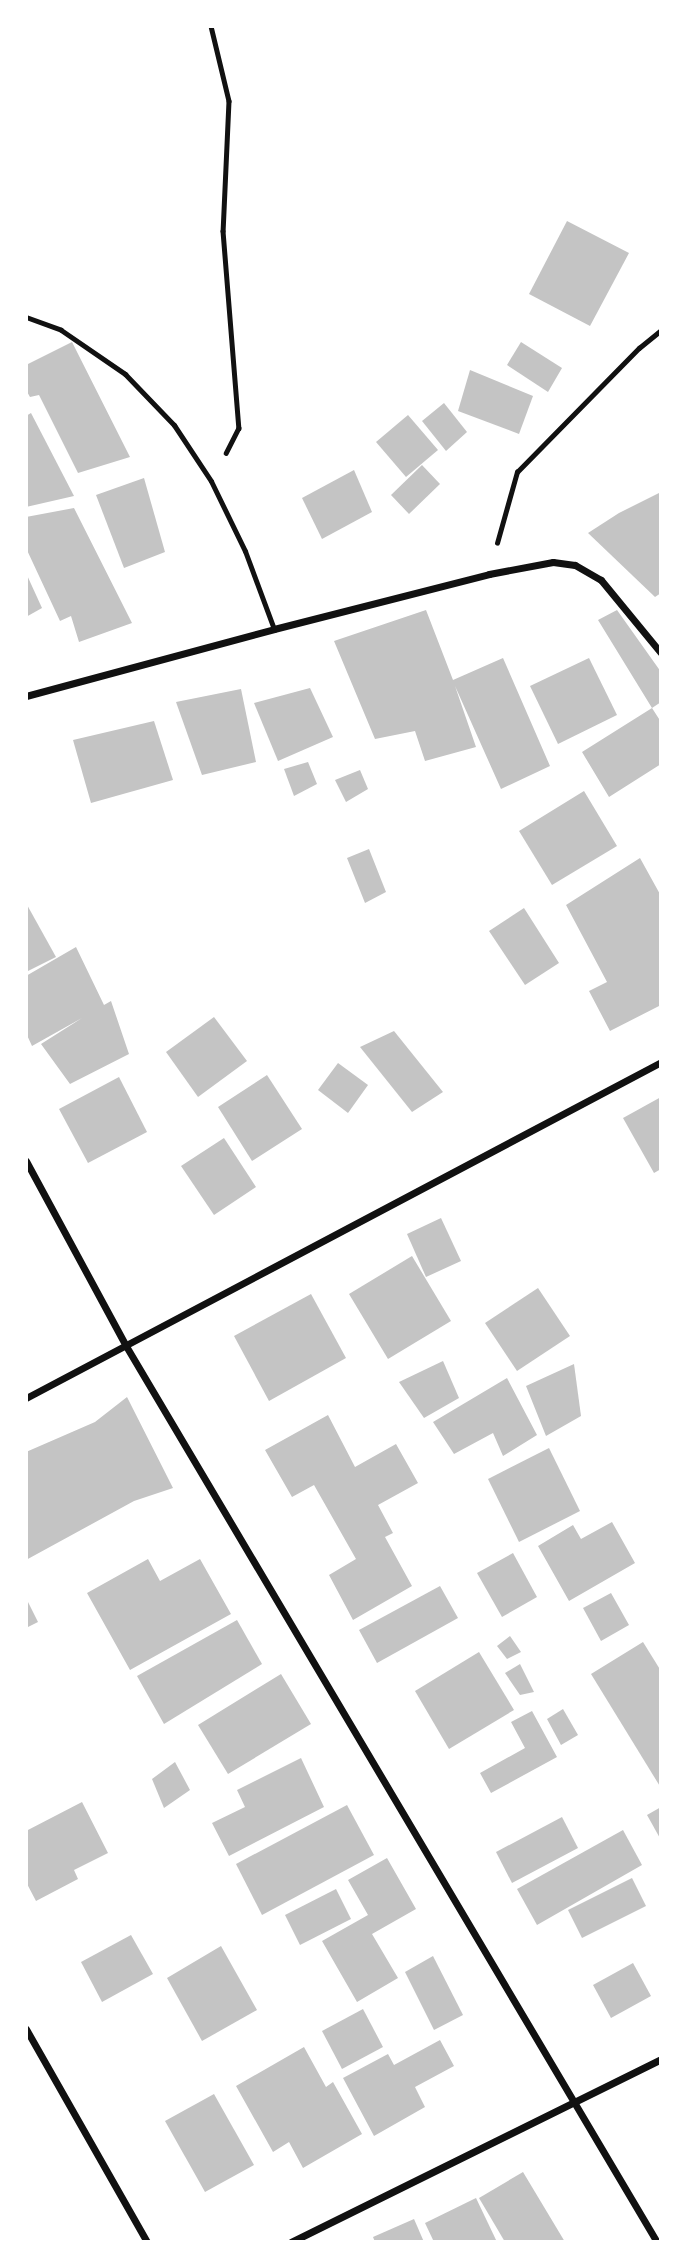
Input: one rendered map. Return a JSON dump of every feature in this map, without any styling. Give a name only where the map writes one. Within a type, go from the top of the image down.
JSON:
[{"type":"street","points":[[26,696],[489,574],[553,562],[575,565],[601,580],[661,653]]},
{"type":"street","points":[[26,1398],[661,1062]]},
{"type":"street","points":[[26,1161],[126,1346],[657,2242]]},
{"type":"street","points":[[26,2029],[147,2242]]},
{"type":"street","points":[[291,2242],[661,2059]]},
{"type":"lane","points":[[26,317],[61,330],[125,374],[174,425],[211,481],[245,551],[274,629]]},
{"type":"path","points":[[211,26],[229,101],[223,231],[239,428],[211,481]]},
{"type":"path","points":[[489,574],[517,472],[639,348],[661,330]]},
{"type":"building","points":[[567,221],[629,253],[590,326],[529,294]]},
{"type":"building","points":[[72,342],[130,457],[78,473],[39,395],[30,397],[26,390],[26,365]]},
{"type":"building","points":[[521,342],[562,368],[548,392],[507,365]]},
{"type":"building","points":[[470,370],[533,396],[519,434],[458,411]]},
{"type":"building","points":[[444,403],[467,432],[446,451],[422,421]]},
{"type":"building","points":[[31,413],[74,496],[26,507],[26,416]]},
{"type":"building","points":[[408,415],[438,450],[406,477],[376,442]]},
{"type":"building","points":[[422,465],[440,484],[409,514],[391,495]]},
{"type":"building","points":[[354,470],[372,512],[322,539],[302,498]]},
{"type":"building","points":[[144,478],[165,552],[124,568],[96,495]]},
{"type":"building","points":[[661,492],[661,593],[655,597],[588,533],[619,513]]},
{"type":"building","points":[[74,508],[132,623],[79,642],[71,616],[60,621],[26,548],[26,517]]},
{"type":"building","points":[[26,573],[42,608],[26,617]]},
{"type":"building","points":[[426,610],[453,680],[503,658],[550,766],[501,789],[455,686],[476,747],[425,761],[415,731],[375,739],[334,641]]},
{"type":"building","points":[[617,610],[661,672],[661,702],[652,708],[598,620]]},
{"type":"building","points":[[589,658],[617,715],[558,744],[530,686]]},
{"type":"building","points":[[310,688],[333,737],[278,761],[254,703]]},
{"type":"building","points":[[241,689],[256,762],[202,775],[176,702]]},
{"type":"building","points":[[652,708],[661,722],[661,764],[609,797],[582,752]]},
{"type":"building","points":[[154,721],[173,780],[91,803],[73,740]]},
{"type":"building","points":[[308,762],[317,784],[294,796],[284,769]]},
{"type":"building","points":[[360,770],[368,789],[346,802],[335,780]]},
{"type":"building","points":[[584,791],[617,846],[552,885],[519,831]]},
{"type":"building","points":[[369,849],[386,892],[365,903],[347,858]]},
{"type":"building","points":[[640,858],[661,896],[661,1005],[610,1031],[589,991],[607,982],[566,905]]},
{"type":"building","points":[[26,903],[56,957],[26,972]]},
{"type":"building","points":[[524,908],[559,963],[525,985],[489,931]]},
{"type":"building","points":[[76,947],[104,1005],[111,1001],[129,1054],[70,1084],[41,1044],[82,1018],[32,1046],[26,1033],[26,976]]},
{"type":"building","points":[[214,1017],[247,1061],[198,1097],[166,1052]]},
{"type":"building","points":[[394,1031],[443,1092],[412,1112],[360,1047]]},
{"type":"building","points":[[338,1063],[368,1085],[348,1113],[318,1090]]},
{"type":"building","points":[[267,1075],[302,1129],[252,1161],[218,1107]]},
{"type":"building","points":[[119,1077],[147,1132],[88,1163],[59,1109]]},
{"type":"building","points":[[661,1097],[661,1169],[654,1173],[623,1118]]},
{"type":"building","points":[[224,1138],[256,1187],[214,1215],[181,1166]]},
{"type":"building","points":[[441,1218],[461,1261],[426,1277],[407,1234]]},
{"type":"building","points":[[412,1256],[451,1321],[388,1359],[349,1294]]},
{"type":"building","points":[[538,1288],[570,1336],[517,1371],[485,1323]]},
{"type":"building","points":[[311,1294],[346,1358],[269,1401],[234,1336]]},
{"type":"building","points":[[443,1361],[459,1398],[424,1418],[399,1382]]},
{"type":"building","points":[[574,1364],[581,1416],[546,1436],[526,1386]]},
{"type":"building","points":[[507,1378],[537,1435],[503,1456],[493,1433],[454,1454],[433,1422]]},
{"type":"building","points":[[127,1397],[173,1488],[134,1501],[26,1560],[26,1452],[95,1422]]},
{"type":"building","points":[[328,1415],[355,1467],[396,1444],[418,1483],[378,1505],[393,1533],[385,1537],[412,1586],[353,1620],[329,1575],[356,1559],[314,1485],[292,1497],[265,1450]]},
{"type":"building","points":[[549,1448],[580,1511],[519,1542],[488,1479]]},
{"type":"building","points":[[612,1522],[635,1563],[569,1601],[538,1546],[573,1525],[581,1539]]},
{"type":"building","points":[[513,1553],[537,1597],[502,1617],[477,1573]]},
{"type":"building","points":[[148,1559],[160,1581],[200,1559],[231,1614],[130,1670],[87,1593]]},
{"type":"building","points":[[440,1586],[458,1618],[377,1663],[359,1630]]},
{"type":"building","points":[[611,1593],[629,1625],[601,1641],[583,1608]]},
{"type":"building","points":[[26,1598],[38,1622],[26,1628]]},
{"type":"building","points":[[237,1620],[262,1664],[164,1724],[137,1676]]},
{"type":"building","points":[[510,1636],[521,1652],[507,1659],[497,1646]]},
{"type":"building","points":[[643,1642],[661,1671],[661,1788],[591,1674]]},
{"type":"building","points":[[479,1652],[514,1710],[449,1749],[415,1691]]},
{"type":"building","points":[[520,1664],[534,1692],[520,1695],[505,1673]]},
{"type":"building","points":[[281,1674],[311,1724],[228,1774],[198,1725]]},
{"type":"building","points":[[563,1709],[578,1735],[561,1745],[547,1719]]},
{"type":"building","points":[[532,1711],[557,1757],[491,1793],[480,1773],[525,1748],[511,1722]]},
{"type":"building","points":[[301,1758],[324,1807],[229,1856],[212,1823],[245,1807],[237,1790]]},
{"type":"building","points":[[175,1762],[190,1790],[164,1808],[152,1779]]},
{"type":"building","points":[[82,1802],[108,1853],[74,1870],[78,1879],[36,1901],[26,1882],[26,1831]]},
{"type":"building","points":[[347,1805],[374,1855],[262,1915],[236,1864]]},
{"type":"building","points":[[661,1807],[661,1840],[647,1815]]},
{"type":"building","points":[[562,1817],[578,1848],[512,1883],[496,1852]]},
{"type":"building","points":[[623,1830],[642,1865],[537,1925],[517,1889]]},
{"type":"building","points":[[387,1858],[416,1909],[372,1934],[398,1978],[357,2002],[322,1941],[368,1915],[348,1880]]},
{"type":"building","points":[[632,1878],[646,1906],[582,1938],[568,1910]]},
{"type":"building","points":[[336,1889],[351,1919],[300,1945],[285,1915]]},
{"type":"building","points":[[131,1935],[153,1974],[102,2002],[81,1962]]},
{"type":"building","points":[[221,1946],[257,2010],[202,2041],[167,1978]]},
{"type":"building","points":[[433,1956],[463,2015],[434,2030],[405,1972]]},
{"type":"building","points":[[633,1963],[651,1996],[611,2018],[593,1985]]},
{"type":"building","points":[[363,2009],[383,2047],[342,2069],[322,2031]]},
{"type":"building","points":[[440,2040],[454,2066],[415,2087],[425,2107],[374,2136],[343,2078],[388,2054],[394,2065]]},
{"type":"building","points":[[304,2047],[326,2087],[333,2082],[362,2134],[303,2168],[289,2142],[273,2152],[236,2086]]},
{"type":"building","points":[[214,2094],[254,2165],[205,2192],[165,2121]]},
{"type":"building","points":[[523,2172],[565,2242],[505,2242],[479,2198]]},
{"type":"building","points":[[476,2198],[497,2242],[434,2242],[425,2223]]},
{"type":"building","points":[[414,2219],[424,2242],[375,2242],[373,2237]]}]
